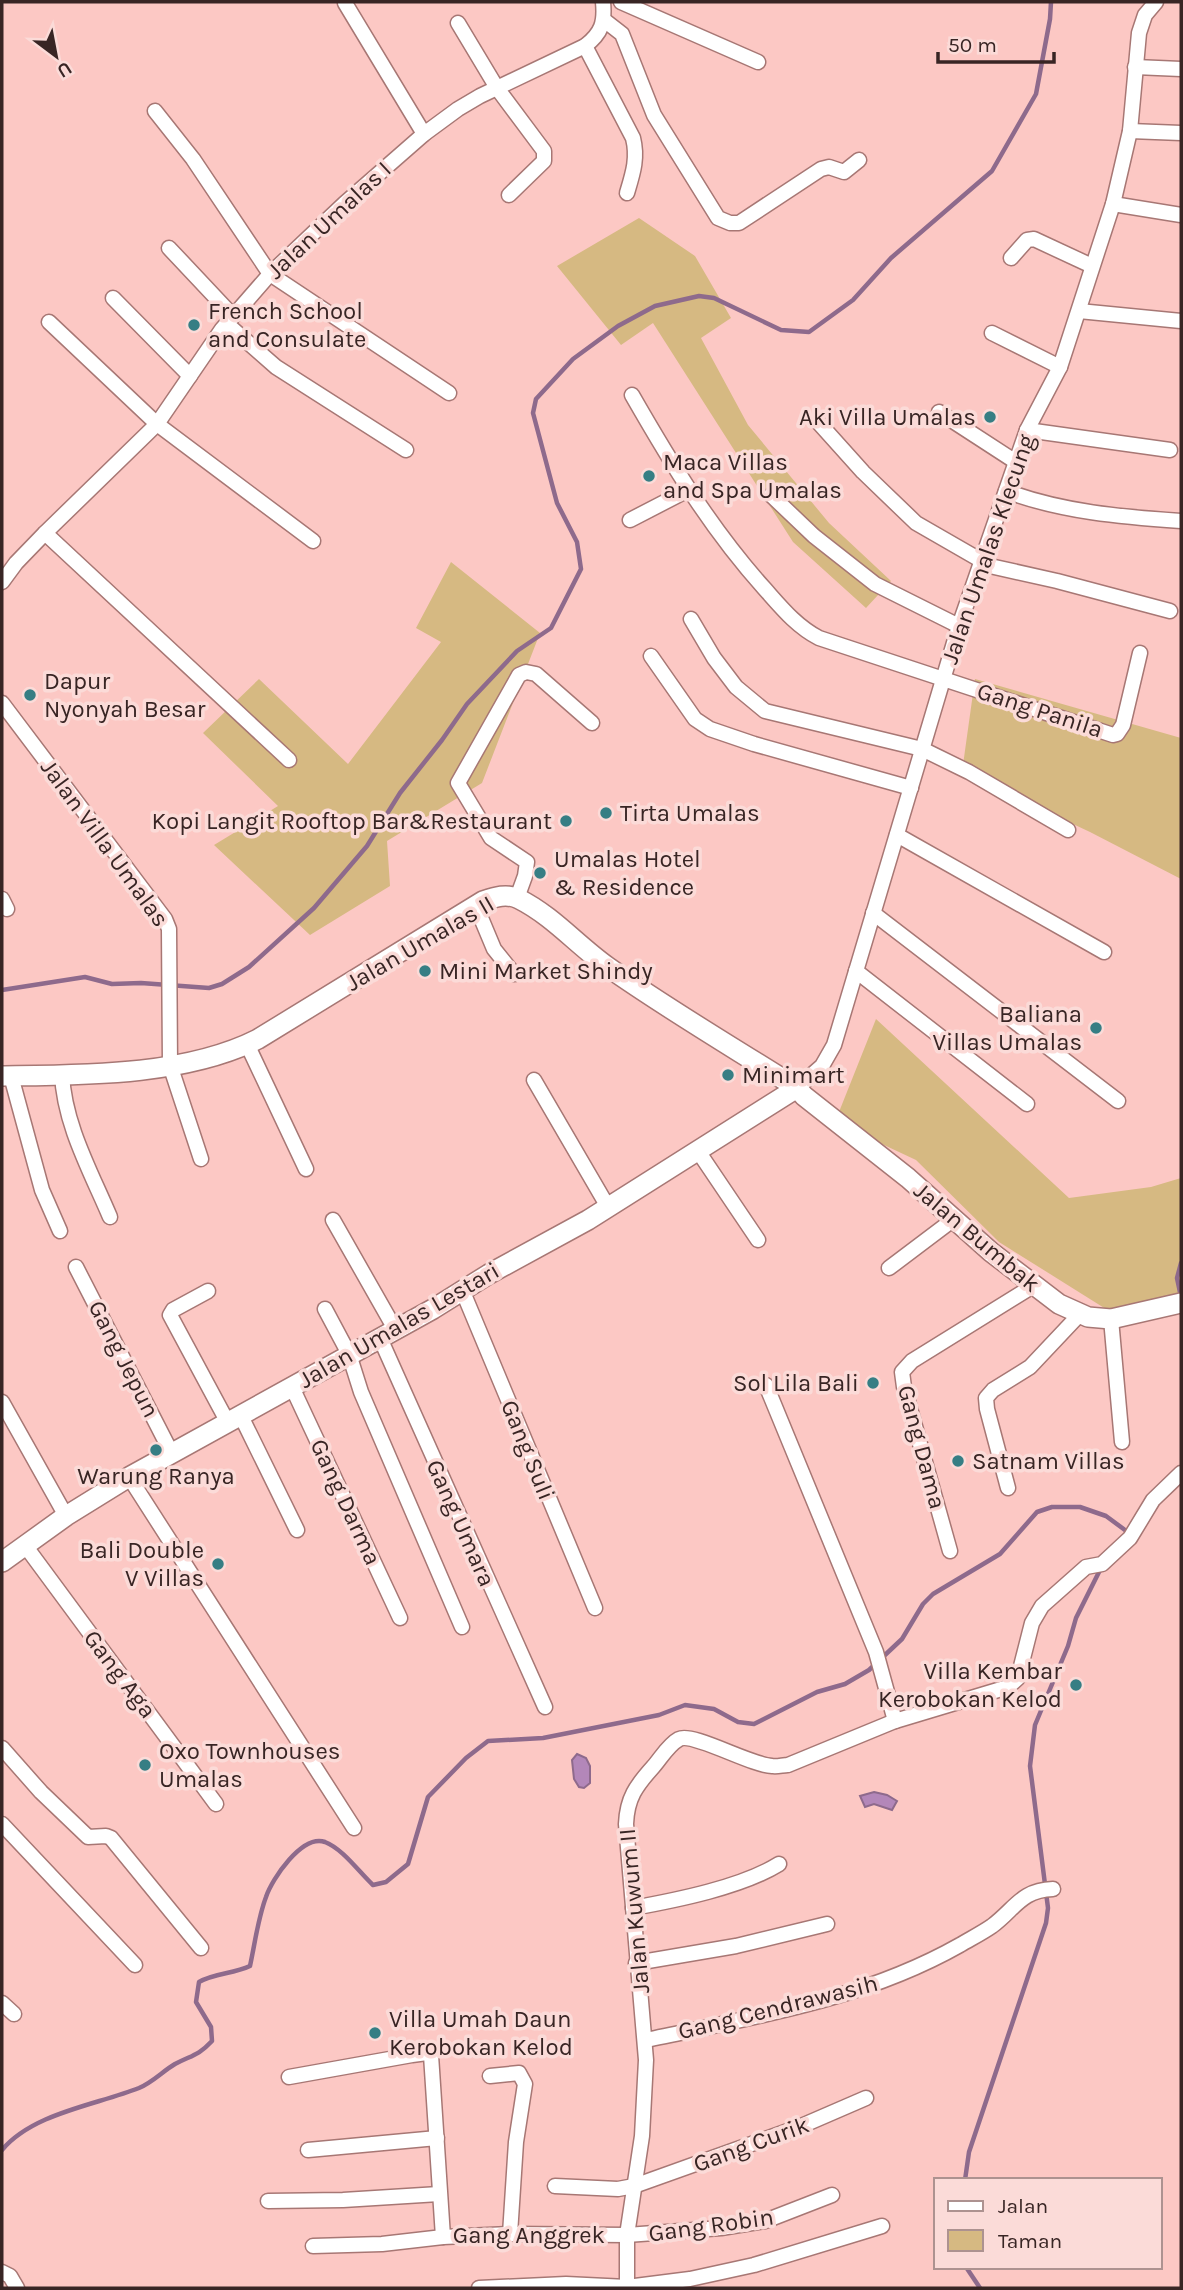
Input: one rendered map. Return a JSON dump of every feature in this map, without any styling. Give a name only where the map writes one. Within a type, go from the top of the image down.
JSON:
[{"type":"street","points":[[603,2],[604,20],[622,34],[654,115],[723,222],[738,223],[821,169],[830,167],[844,172],[859,160]]},
{"type":"street","points":[[621,2],[758,62]]},
{"type":"street","name":"Jalan Umalas Klecung","points":[[797,1088],[822,1066],[834,1045],[959,626],[1027,430],[1060,367],[1079,311],[1113,204],[1130,131],[1135,66],[1142,22],[1156,2]]},
{"type":"street","points":[[345,3],[424,134]]},
{"type":"street","name":"Jalan Umalas I","points":[[2,582],[45,533],[157,425],[230,320],[270,274],[344,204],[424,134],[458,109],[585,46],[600,33],[604,20]]},
{"type":"street","points":[[458,23],[497,88],[537,139],[546,155],[541,164],[509,195]]},
{"type":"street","points":[[585,46],[633,138],[637,152],[636,165],[627,193]]},
{"type":"street","points":[[1135,66],[1181,69]]},
{"type":"street","points":[[155,111],[193,159],[270,274],[449,393]]},
{"type":"street","points":[[1130,131],[1181,133]]},
{"type":"street","points":[[1113,204],[1181,215]]},
{"type":"street","points":[[1011,258],[1027,240],[1034,239],[1092,266]]},
{"type":"street","points":[[169,248],[230,320],[276,367],[406,450]]},
{"type":"street","points":[[113,298],[190,376]]},
{"type":"street","points":[[1079,311],[1181,321]]},
{"type":"street","points":[[49,322],[157,425],[313,541]]},
{"type":"street","points":[[992,333],[1060,367]]},
{"type":"street","name":"Gang Panila","points":[[632,395],[688,490],[751,574],[786,613],[819,639],[1115,735],[1123,725],[1140,653]]},
{"type":"street","points":[[939,412],[1016,462]]},
{"type":"street","points":[[819,423],[863,472],[916,523],[981,563],[1170,611]]},
{"type":"street","points":[[1027,430],[1170,450]]},
{"type":"street","points":[[630,520],[688,490]]},
{"type":"street","points":[[1006,491],[1056,506],[1181,521]]},
{"type":"street","points":[[771,495],[814,536],[875,584],[959,626]]},
{"type":"street","points":[[45,533],[289,760]]},
{"type":"street","points":[[691,619],[714,658],[736,687],[765,710],[922,749],[969,772],[1068,830]]},
{"type":"street","points":[[651,656],[695,719],[710,729],[911,788]]},
{"type":"street","points":[[517,898],[527,862],[491,838],[458,783],[519,675],[536,674],[592,723]]},
{"type":"street","name":"Jalan Villa Umalas","points":[[2,703],[165,919],[170,938],[170,1065],[201,1159]]},
{"type":"street","points":[[897,835],[1104,952]]},
{"type":"street","name":"Jalan Umalas II","points":[[6,1076],[129,1070],[170,1065],[233,1051],[475,906],[501,896],[517,898],[543,914],[640,989],[797,1088]]},
{"type":"street","points":[[475,906],[494,949],[514,974]]},
{"type":"street","points":[[873,913],[1118,1101]]},
{"type":"street","points":[[856,971],[1027,1104]]},
{"type":"street","points":[[247,1044],[306,1169]]},
{"type":"street","points":[[62,1074],[63,1092],[75,1132],[110,1217]]},
{"type":"street","points":[[6,1076],[42,1190],[60,1231]]},
{"type":"street","points":[[534,1080],[608,1207]]},
{"type":"street","name":"Jalan Umalas Lestari","points":[[2,1562],[66,1516],[129,1477],[463,1292],[489,1274],[608,1207],[797,1088]]},
{"type":"street","name":"Jalan Bumbak","points":[[797,1088],[908,1178],[991,1252],[1059,1304],[1080,1314],[1111,1319],[1181,1303]]},
{"type":"street","points":[[698,1151],[758,1240]]},
{"type":"street","points":[[889,1268],[954,1219]]},
{"type":"street","name":"Gang Umara","points":[[333,1220],[387,1334],[545,1707]]},
{"type":"street","name":"Gang Jepun","points":[[76,1267],[172,1452]]},
{"type":"street","name":"Gang Dama","points":[[950,1551],[902,1372],[912,1361],[1033,1286]]},
{"type":"street","points":[[208,1292],[173,1310],[170,1315],[234,1418],[296,1530]]},
{"type":"street","name":"Gang Suli","points":[[463,1292],[595,1608]]},
{"type":"street","points":[[325,1309],[349,1354],[361,1392],[461,1627]]},
{"type":"street","points":[[1008,1488],[986,1398],[993,1390],[1030,1367],[1080,1314]]},
{"type":"street","points":[[1111,1319],[1122,1442]]},
{"type":"street","points":[[766,1385],[876,1652],[895,1721],[1012,1684],[1018,1678],[1035,1616],[1086,1567],[1102,1564],[1130,1538],[1153,1500],[1181,1473]]},
{"type":"street","name":"Gang Darma","points":[[292,1387],[400,1618]]},
{"type":"street","points":[[2,1402],[66,1516]]},
{"type":"street","points":[[129,1477],[354,1828]]},
{"type":"street","name":"Gang Aga","points":[[24,1545],[216,1804]]},
{"type":"street","name":"Jalan Kuwum II","points":[[627,2288],[627,2235],[642,2136],[646,2040],[636,1963],[626,1824],[628,1801],[647,1773],[677,1740],[690,1738],[754,1762],[779,1766],[788,1765],[895,1721]]},
{"type":"street","points":[[2,1748],[41,1793],[88,1837],[111,1838],[201,1948]]},
{"type":"street","points":[[2,1824],[135,1965]]},
{"type":"street","points":[[633,1908],[722,1887],[766,1872],[779,1864]]},
{"type":"street","name":"Gang Cendrawasih","points":[[646,2040],[768,2014],[869,1987],[958,1946],[991,1926],[1026,1895],[1053,1889]]},
{"type":"street","points":[[636,1963],[736,1946],[827,1924]]},
{"type":"street","points":[[2,2003],[14,2014]]},
{"type":"street","name":"Gang Anggrek","points":[[289,2077],[427,2053],[431,2055],[443,2237],[510,2234],[627,2235]]},
{"type":"street","points":[[490,2076],[519,2074],[525,2084],[516,2142],[510,2234]]},
{"type":"street","name":"Gang Curik","points":[[555,2186],[618,2189],[634,2186],[799,2127],[866,2098]]},
{"type":"street","points":[[308,2150],[437,2138]]},
{"type":"street","points":[[268,2200],[343,2200],[439,2194]]},
{"type":"street","name":"Gang Robin","points":[[627,2235],[721,2228],[765,2221],[832,2195]]},
{"type":"street","points":[[479,2288],[566,2284],[627,2288],[690,2280],[754,2265],[882,2226]]},
{"type":"street","points":[[313,2246],[382,2244],[443,2237]]},
{"type":"street","points":[[2,2272],[10,2276],[17,2288]]},
{"type":"green space","points":[[639,218],[695,256],[731,318],[701,338],[748,425],[829,523],[891,581],[866,608],[793,542],[653,323],[621,345],[557,266]]},
{"type":"green space","points":[[451,562],[540,633],[482,783],[387,841],[390,886],[310,935],[214,845],[278,806],[203,733],[259,679],[348,764],[441,642],[416,628]]},
{"type":"green space","points":[[975,679],[1181,738],[1181,879],[1090,832],[962,772]]},
{"type":"green space","points":[[876,1019],[1069,1198],[1151,1187],[1181,1178],[1181,1307],[1125,1321],[999,1242],[916,1160],[835,1122]]},
{"type":"shaded area","points":[[577,1754],[586,1758],[590,1766],[590,1783],[584,1788],[579,1787],[574,1779],[572,1760]]},
{"type":"shaded area","points":[[874,1792],[897,1801],[892,1810],[874,1804],[865,1807],[860,1796]]},
{"type":"waterway","points":[[2,990],[85,977],[112,984],[141,983],[209,988],[222,984],[249,967],[314,908],[367,846],[400,793],[467,704],[517,651],[551,628],[581,569],[577,542],[557,503],[533,413],[536,399],[573,359],[618,326],[655,306],[699,296],[714,298],[781,330],[809,332],[853,300],[891,258],[992,171],[1036,94],[1051,2]]},
{"type":"waterway","points":[[1181,1263],[1177,1278],[1181,1297]]},
{"type":"waterway","points":[[2,2150],[30,2127],[139,2088],[175,2064],[203,2050],[212,2041],[211,2027],[196,2002],[199,1982],[250,1966],[266,1897],[289,1860],[307,1845],[316,1841],[325,1842],[344,1855],[373,1885],[386,1882],[408,1864],[428,1797],[466,1758],[488,1741],[543,1738],[659,1715],[685,1705],[714,1709],[738,1722],[754,1724],[817,1692],[845,1684],[869,1670],[902,1639],[923,1604],[933,1594],[1000,1554],[1037,1512],[1052,1507],[1080,1507],[1106,1516],[1129,1533]]},
{"type":"waterway","points":[[965,2178],[969,2152],[1046,1923],[1048,1908],[1030,1766],[1035,1725],[1068,1646],[1076,1618],[1101,1568]]},
{"type":"waterway","points":[[967,2269],[980,2288]]},
{"type":"place","name":"French School and Consulate","points":[[194,325]]},
{"type":"place","name":"Aki Villa Umalas","points":[[990,417]]},
{"type":"place","name":"Maca Villas and Spa Umalas","points":[[649,476]]},
{"type":"place","name":"Dapur Nyonyah Besar","points":[[30,695]]},
{"type":"place","name":"Tirta Umalas","points":[[606,813]]},
{"type":"place","name":"Kopi Langit Rooftop Bar&Restaurant","points":[[566,821]]},
{"type":"place","name":"Umalas Hotel & Residence","points":[[540,873]]},
{"type":"place","name":"Mini Market Shindy","points":[[425,971]]},
{"type":"place","name":"Baliana Villas Umalas","points":[[1096,1028]]},
{"type":"place","name":"Minimart","points":[[728,1075]]},
{"type":"place","name":"Sol Lila Bali","points":[[873,1383]]},
{"type":"place","name":"Warung Ranya","points":[[156,1450]]},
{"type":"place","name":"Satnam Villas","points":[[958,1461]]},
{"type":"place","name":"Bali Double V Villas","points":[[218,1564]]},
{"type":"place","name":"Villa Kembar Kerobokan Kelod","points":[[1076,1685]]},
{"type":"place","name":"Oxo Townhouses Umalas","points":[[145,1765]]},
{"type":"place","name":"Villa Umah Daun Kerobokan Kelod","points":[[375,2033]]}]
